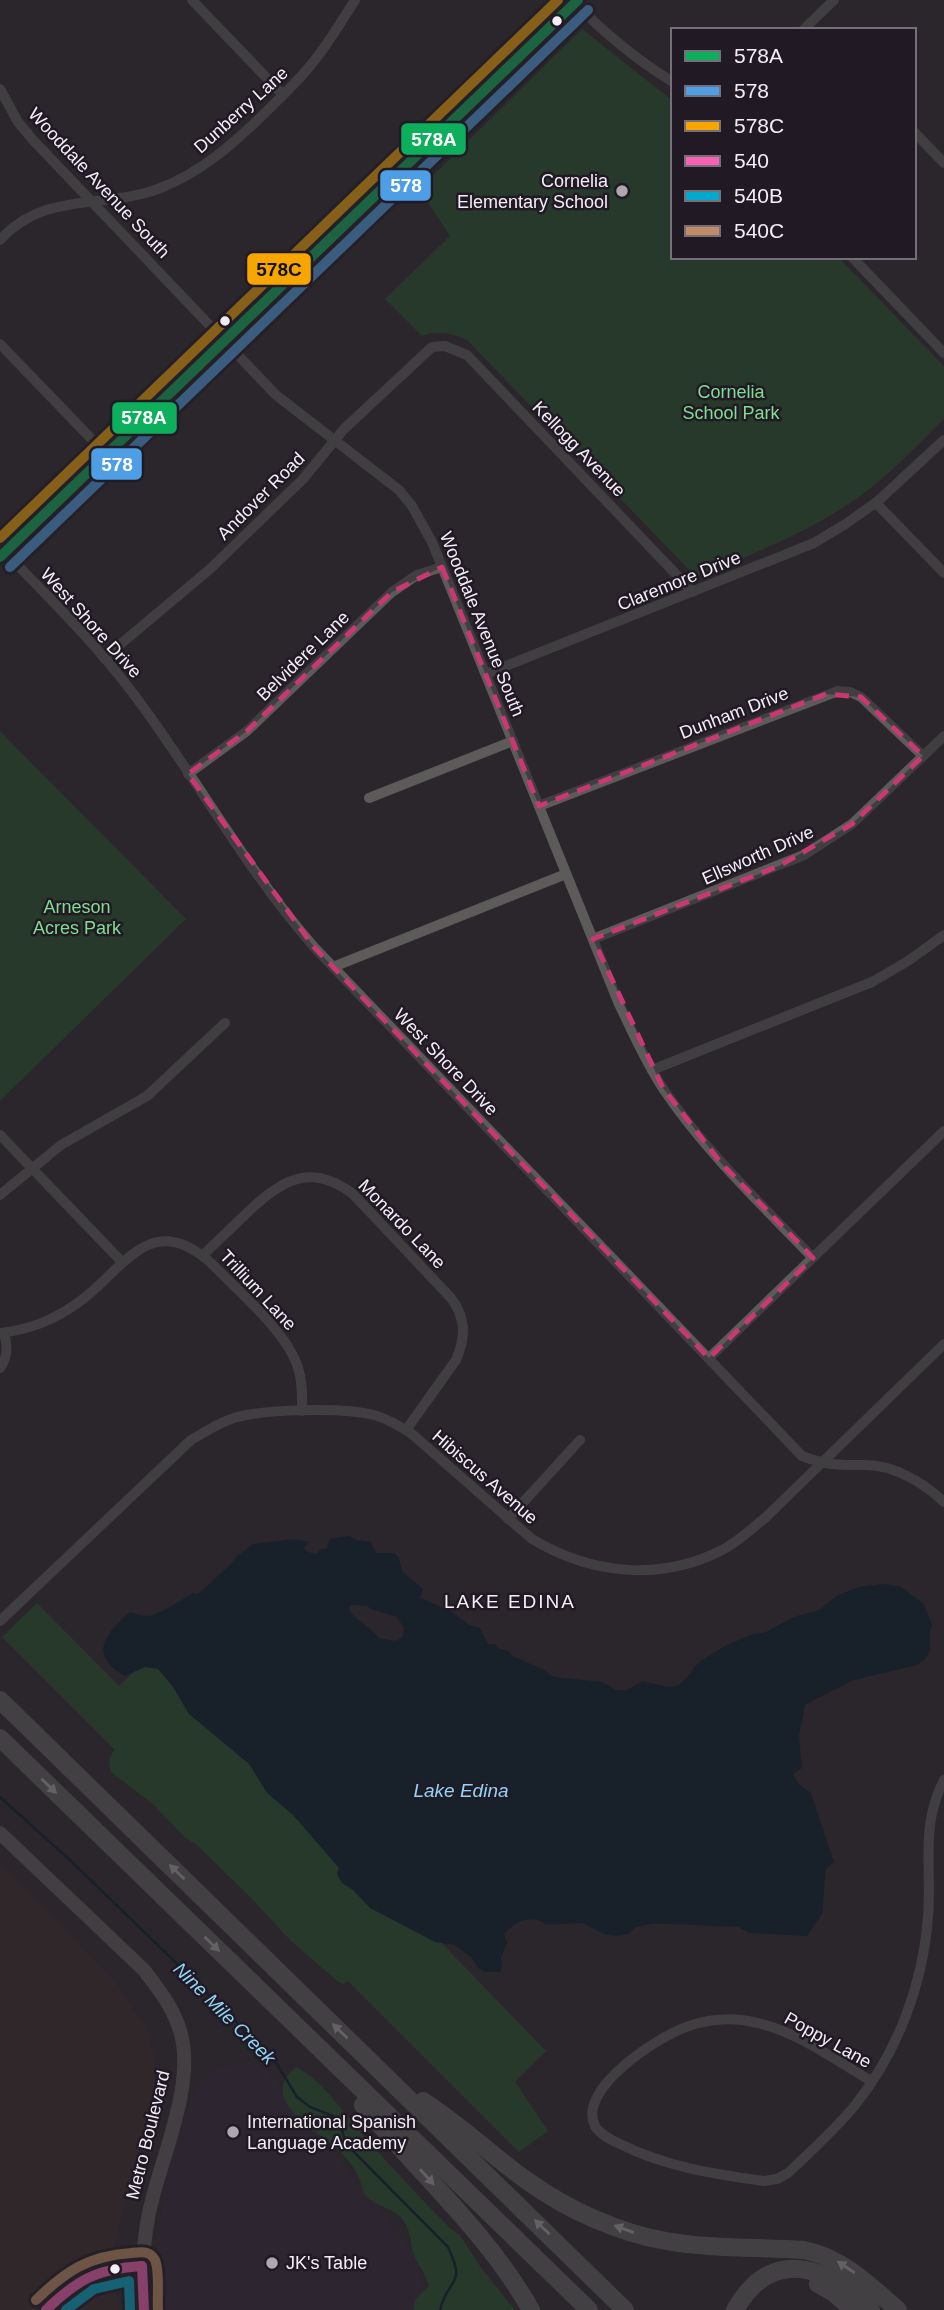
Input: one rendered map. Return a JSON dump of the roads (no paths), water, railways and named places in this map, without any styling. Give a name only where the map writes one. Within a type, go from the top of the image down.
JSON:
[{"type":"highway","points":[[0,1700],[625,2310]]},
{"type":"highway","points":[[0,1738],[589,2310]]},
{"type":"highway","points":[[320,2049],[365,2108],[481,2238],[501,2263],[531,2310]]},
{"type":"highway","points":[[389,2078],[443,2114],[531,2183],[599,2220],[664,2241],[818,2253],[844,2265],[898,2310]]},
{"type":"highway","points":[[735,2310],[740,2301],[769,2276],[795,2269],[831,2277],[857,2295],[871,2310]]},
{"type":"highway","points":[[795,2269],[808,2280],[834,2293],[853,2310]]},
{"type":"street","points":[[192,0],[283,94]]},
{"type":"street","name":"Dunberry Lane","points":[[0,240],[18,223],[52,207],[136,196],[181,179],[201,167],[235,142],[311,65],[355,0]]},
{"type":"street","points":[[810,28],[834,0]]},
{"type":"street","points":[[2,552],[575,1],[616,43],[671,81]]},
{"type":"street","name":"Wooddale Avenue South","points":[[0,89],[18,122],[276,395],[399,490],[424,523],[619,1004],[652,1070],[690,1126],[721,1163],[813,1258]]},
{"type":"street","points":[[916,134],[944,163]]},
{"type":"street","points":[[854,259],[944,353]]},
{"type":"street","points":[[0,344],[106,454]]},
{"type":"street","name":"Kellogg Avenue","points":[[432,347],[445,346],[467,355],[693,592]]},
{"type":"street","name":"Andover Road","points":[[104,657],[209,569],[294,488],[334,440],[432,347]]},
{"type":"street","name":"Claremore Drive","points":[[486,674],[814,543],[876,502],[944,440]]},
{"type":"street","points":[[876,502],[944,573]]},
{"type":"street","name":"West Shore Drive","points":[[2,552],[76,625],[104,657],[292,922],[802,1455],[822,1463],[867,1465],[899,1472],[944,1502]]},
{"type":"street","name":"Belvidere Lane","points":[[188,774],[247,731],[392,592],[417,575],[442,567]]},
{"type":"street","name":"Dunham Drive","points":[[539,806],[838,691],[861,697],[923,756]]},
{"type":"street","name":"Ellsworth Drive","points":[[593,939],[804,855],[852,824],[944,736]]},
{"type":"street","points":[[369,798],[513,741]]},
{"type":"street","points":[[333,967],[566,874]]},
{"type":"street","points":[[652,1070],[872,982],[944,935]]},
{"type":"street","points":[[0,1195],[61,1145],[147,1096],[225,1023]]},
{"type":"street","points":[[709,1358],[944,1131]]},
{"type":"street","points":[[0,1135],[122,1262]]},
{"type":"street","name":"Monardo Lane","points":[[203,1255],[267,1194],[294,1179],[326,1179],[353,1194],[451,1298],[459,1308],[463,1321],[462,1347],[456,1360],[406,1430]]},
{"type":"street","name":"Trillium Lane","points":[[2,1333],[30,1327],[76,1304],[139,1249],[159,1242],[174,1242],[203,1255],[280,1335],[291,1350],[300,1377],[302,1411]]},
{"type":"street","points":[[0,1368],[7,1352],[7,1342],[2,1333]]},
{"type":"street","name":"Hibiscus Avenue","points":[[0,1620],[191,1440],[211,1428],[257,1413],[356,1412],[376,1416],[406,1430],[532,1539],[573,1560],[621,1570],[648,1571],[699,1560],[723,1550],[745,1535],[944,1345]]},
{"type":"street","points":[[508,1519],[580,1440]]},
{"type":"street","points":[[871,2081],[890,2052],[916,1986],[928,1915],[928,1834],[931,1811],[944,1780]]},
{"type":"street","name":"Metro Boulevard","points":[[0,1832],[144,1970],[164,1994],[175,2014],[182,2036],[184,2083],[149,2213],[142,2266],[144,2310]]},
{"type":"street","name":"Poppy Lane","points":[[738,2019],[762,2023],[785,2031],[871,2081],[842,2120],[788,2173],[777,2179],[764,2181],[666,2163],[601,2134],[592,2117],[591,2108],[600,2091],[649,2045],[691,2025],[738,2019]]},
{"type":"street","points":[[46,2310],[79,2279],[92,2273],[142,2266]]},
{"type":"water","name":"Lake Edina","points":[[349,1536],[371,1542],[376,1553],[394,1553],[399,1558],[402,1571],[423,1589],[420,1598],[480,1628],[488,1644],[495,1644],[552,1676],[602,1682],[616,1690],[627,1690],[642,1681],[669,1687],[680,1685],[700,1661],[727,1645],[750,1635],[766,1632],[793,1617],[819,1610],[838,1595],[859,1587],[885,1584],[901,1587],[924,1604],[932,1625],[930,1651],[924,1660],[917,1665],[854,1680],[805,1705],[799,1736],[802,1768],[793,1774],[798,1783],[811,1793],[834,1862],[826,1869],[822,1914],[807,1936],[749,1933],[738,1927],[652,1924],[636,1927],[629,1934],[616,1936],[604,1934],[582,1923],[546,1925],[541,1921],[529,1919],[513,1926],[504,1934],[507,1942],[501,1957],[500,1972],[485,1972],[455,1945],[435,1942],[370,1908],[353,1890],[342,1883],[337,1874],[339,1868],[293,1815],[267,1793],[249,1764],[189,1714],[173,1687],[158,1669],[145,1667],[125,1676],[114,1668],[103,1653],[107,1637],[130,1612],[143,1616],[151,1615],[192,1593],[198,1594],[253,1544],[293,1539],[309,1542],[304,1548],[317,1554],[327,1548],[329,1539]],"holes":[[[351,1605],[368,1606],[397,1617],[404,1628],[403,1636],[396,1641],[378,1638],[349,1610]]]},
{"type":"waterway","name":"Nine Mile Creek","points":[[0,1797],[71,1861],[236,2021],[250,2039],[277,2064],[297,2097],[310,2107],[333,2116],[340,2124],[353,2151],[448,2247],[456,2276],[440,2310]]},
{"type":"place","name":"Cornelia Elementary School","points":[[622,191]]},
{"type":"place","name":"International Spanish Language Academy","points":[[233,2132]]},
{"type":"place","name":"JK's Table","points":[[272,2263]]},
{"type":"district","name":"LAKE EDINA","points":[[510,1601]]},
{"type":"park label","name":"Cornelia School Park","points":[[731,402]]},
{"type":"park label","name":"Arneson Acres Park","points":[[77,918]]}]
